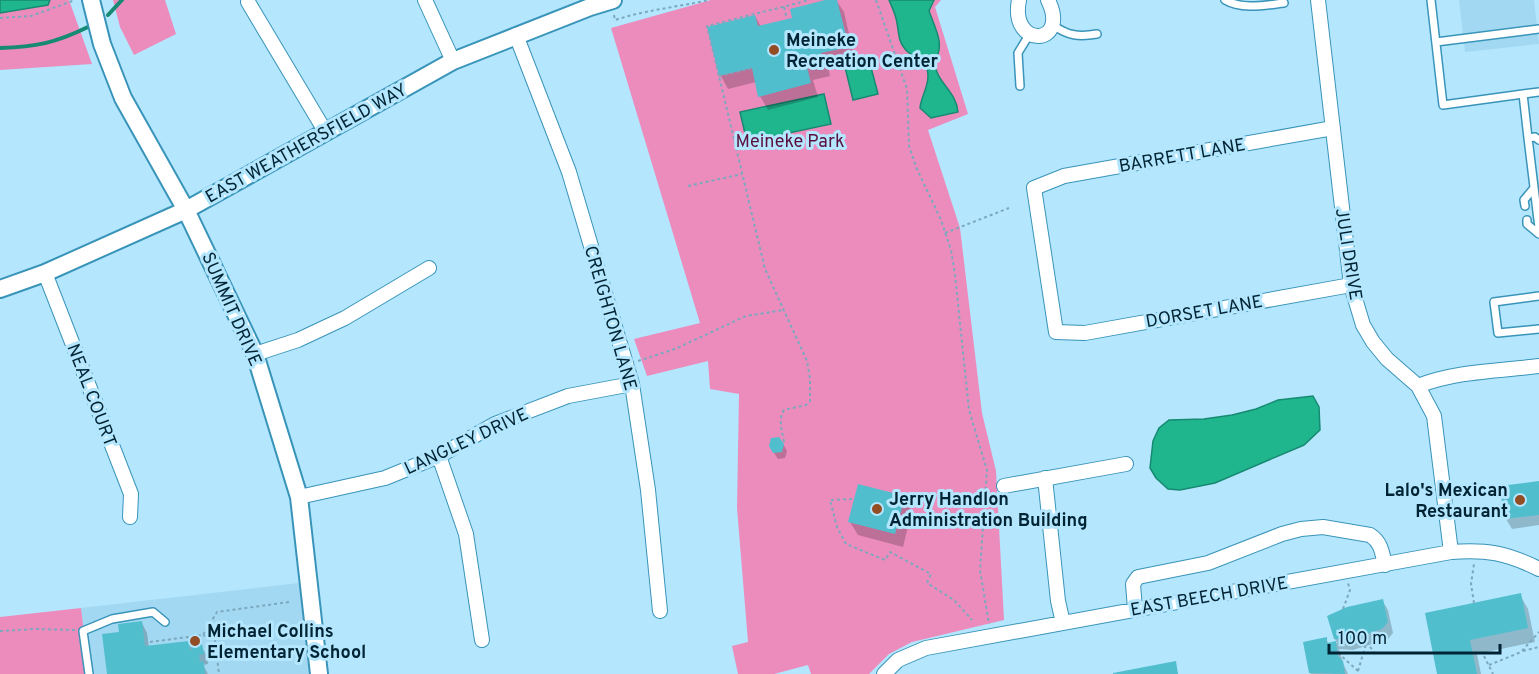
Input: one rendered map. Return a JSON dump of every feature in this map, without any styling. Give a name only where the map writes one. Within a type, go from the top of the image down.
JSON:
[{"type":"street","name":"SUMMIT DRIVE","points":[[91,0],[102,44],[123,98],[186,210],[255,354],[299,497],[319,674]]},
{"type":"street","points":[[425,0],[453,61]]},
{"type":"street","points":[[1019,0],[1020,18],[1024,30],[1029,35],[1043,35],[1049,32],[1053,25],[1054,17],[1048,0]]},
{"type":"street","name":"JULI DRIVE","points":[[1318,0],[1351,285],[1363,325],[1373,342],[1387,359],[1418,386],[1434,416],[1451,552]]},
{"type":"street","name":"EAST WEATHERSFIELD WAY","points":[[0,288],[45,273],[186,210],[453,61],[589,3],[611,1]]},
{"type":"street","points":[[248,2],[325,131]]},
{"type":"street","name":"CREIGHTON LANE","points":[[516,35],[569,172],[632,384],[648,490],[660,611]]},
{"type":"street","name":"BARRETT LANE","points":[[1056,332],[1034,188],[1064,176],[1333,128]]},
{"type":"street","points":[[255,354],[298,340],[345,318],[429,268]]},
{"type":"street","name":"NEAL COURT","points":[[45,273],[131,494],[130,517]]},
{"type":"street","name":"DORSET LANE","points":[[1056,332],[1085,333],[1351,285]]},
{"type":"street","points":[[1418,386],[1453,376],[1539,366]]},
{"type":"street","name":"LANGLEY DRIVE","points":[[299,497],[385,478],[439,456],[495,424],[568,396],[632,384]]},
{"type":"street","points":[[439,456],[466,534],[482,640]]},
{"type":"street","points":[[1004,486],[1126,464]]},
{"type":"street","points":[[1045,478],[1058,601],[1063,623]]},
{"type":"street","points":[[1135,609],[1133,584],[1138,577],[1208,563],[1301,529],[1323,527],[1370,535],[1381,547],[1385,565]]},
{"type":"street","name":"EAST BEECH DRIVE","points":[[884,674],[898,660],[926,648],[1451,552],[1493,551],[1539,569]]},
{"type":"lane","points":[[1225,0],[1229,3],[1256,7],[1284,3]]},
{"type":"lane","points":[[1431,0],[1443,105],[1539,92]]},
{"type":"lane","points":[[1053,25],[1064,33],[1079,37],[1097,34]]},
{"type":"lane","points":[[1436,42],[1539,29]]},
{"type":"lane","points":[[1020,86],[1018,53],[1029,35]]},
{"type":"lane","points":[[1523,94],[1535,137],[1534,188],[1539,228]]},
{"type":"lane","points":[[1525,206],[1524,200],[1534,188]]},
{"type":"lane","points":[[1527,220],[1527,224],[1539,234]]},
{"type":"lane","points":[[1539,296],[1494,302],[1498,333],[1539,329]]},
{"type":"lane","points":[[89,674],[83,631],[112,619],[153,612],[165,622]]},
{"type":"path","points":[[0,18],[31,16],[75,0]]},
{"type":"path","points":[[611,1],[615,20],[645,10],[673,8],[709,0]]},
{"type":"path","points":[[784,442],[781,416],[784,410],[806,405],[810,401],[807,361],[765,269],[707,26],[810,0]]},
{"type":"path","points":[[876,0],[907,89],[909,146],[945,233],[955,275],[969,410],[987,470],[980,570],[991,636]]},
{"type":"path","points":[[784,6],[788,19]]},
{"type":"path","points":[[719,76],[752,68]]},
{"type":"path","points":[[688,186],[741,174]]},
{"type":"path","points":[[945,233],[1009,208]]},
{"type":"path","points":[[638,361],[675,349],[746,316],[784,310]]},
{"type":"path","points":[[852,499],[830,500],[837,528],[846,544],[885,560],[890,552],[932,574],[927,583],[954,600],[972,620]]},
{"type":"path","points":[[1474,603],[1471,584],[1476,550]]},
{"type":"path","points":[[1343,609],[1350,590],[1346,572]]},
{"type":"path","points":[[203,635],[217,612],[289,602]]},
{"type":"path","points":[[0,631],[35,629],[83,631]]},
{"type":"path","points":[[1521,652],[1539,632]]},
{"type":"path","points":[[150,642],[209,636],[215,640],[219,674]]},
{"type":"path","points":[[1363,637],[1376,655]]},
{"type":"path","points":[[1338,653],[1358,672],[1366,644]]},
{"type":"path","points":[[1489,665],[1539,647]]},
{"type":"path","points":[[217,656],[232,653]]},
{"type":"path","points":[[1484,656],[1493,674]]},
{"type":"shaded area","points":[[0,0],[50,0],[48,5],[0,13]]},
{"type":"shaded area","points":[[889,0],[934,0],[929,11],[936,30],[939,49],[934,61],[938,75],[954,98],[958,112],[931,118],[920,108],[927,85],[926,66],[903,46]]},
{"type":"shaded area","points":[[1459,0],[1534,0],[1539,44],[1465,52]]},
{"type":"shaded area","points":[[868,56],[878,94],[853,100],[844,63]]},
{"type":"shaded area","points":[[824,94],[831,124],[747,142],[740,112]]},
{"type":"shaded area","points":[[1313,396],[1319,407],[1320,430],[1304,445],[1215,483],[1180,490],[1168,489],[1156,478],[1150,468],[1153,441],[1159,428],[1169,420],[1232,415],[1278,400]]},
{"type":"shaded area","name":"Michael Collins Elementary School","points":[[299,583],[309,674],[89,674],[81,608]]},
{"type":"green space","points":[[0,0],[69,0],[92,64],[0,70]]},
{"type":"green space","points":[[113,0],[165,0],[176,34],[134,55],[120,27]]},
{"type":"green space","name":"Meineke Park","points":[[711,0],[941,0],[935,7],[968,114],[928,130],[960,228],[982,413],[996,471],[1004,620],[912,642],[889,654],[869,674],[811,674],[808,665],[774,674],[738,674],[732,646],[748,642],[737,508],[739,394],[710,389],[708,361],[647,376],[634,339],[700,323],[611,28]]},
{"type":"green space","points":[[81,608],[89,674],[0,674],[0,617]]},
{"type":"building","name":"Meineke Recreation Center","points":[[825,0],[837,0],[849,47],[821,53],[824,63],[807,67],[811,83],[758,97],[752,68],[719,76],[707,27],[755,15],[758,26],[792,18],[790,9]]},
{"type":"building","points":[[779,437],[784,444],[782,452],[773,453],[769,446],[771,438]]},
{"type":"building","name":"Lalo's Mexican Restaurant","points":[[1539,481],[1539,515],[1504,519],[1500,486]]},
{"type":"building","name":"Jerry Handlon Administration Building","points":[[858,484],[905,496],[895,534],[848,522]]},
{"type":"building","points":[[1521,593],[1528,628],[1470,640],[1477,674],[1437,674],[1425,613]]},
{"type":"building","points":[[1383,599],[1388,622],[1382,629],[1347,640],[1334,639],[1327,616],[1347,607]]},
{"type":"building","name":"Michael Collins Elementary School","points":[[142,621],[145,646],[189,641],[190,650],[192,650],[191,646],[202,644],[204,654],[199,655],[200,662],[203,661],[204,664],[205,674],[107,674],[102,634],[119,632],[118,624]]},
{"type":"building","points":[[1327,637],[1327,643],[1336,641],[1338,656],[1343,661],[1345,674],[1309,673],[1303,642]]},
{"type":"building","points":[[1176,661],[1178,674],[1113,674],[1113,673]]},
{"type":"waterway","points":[[108,15],[122,0]]},
{"type":"waterway","points":[[0,48],[45,43],[88,27]]},
{"type":"place","name":"Meineke Recreation Center","points":[[774,50]]},
{"type":"place","name":"Lalo's Mexican Restaurant","points":[[1520,500]]},
{"type":"place","name":"Jerry Handlon Administration Building","points":[[877,509]]},
{"type":"place","name":"Michael Collins Elementary School","points":[[195,641]]}]
